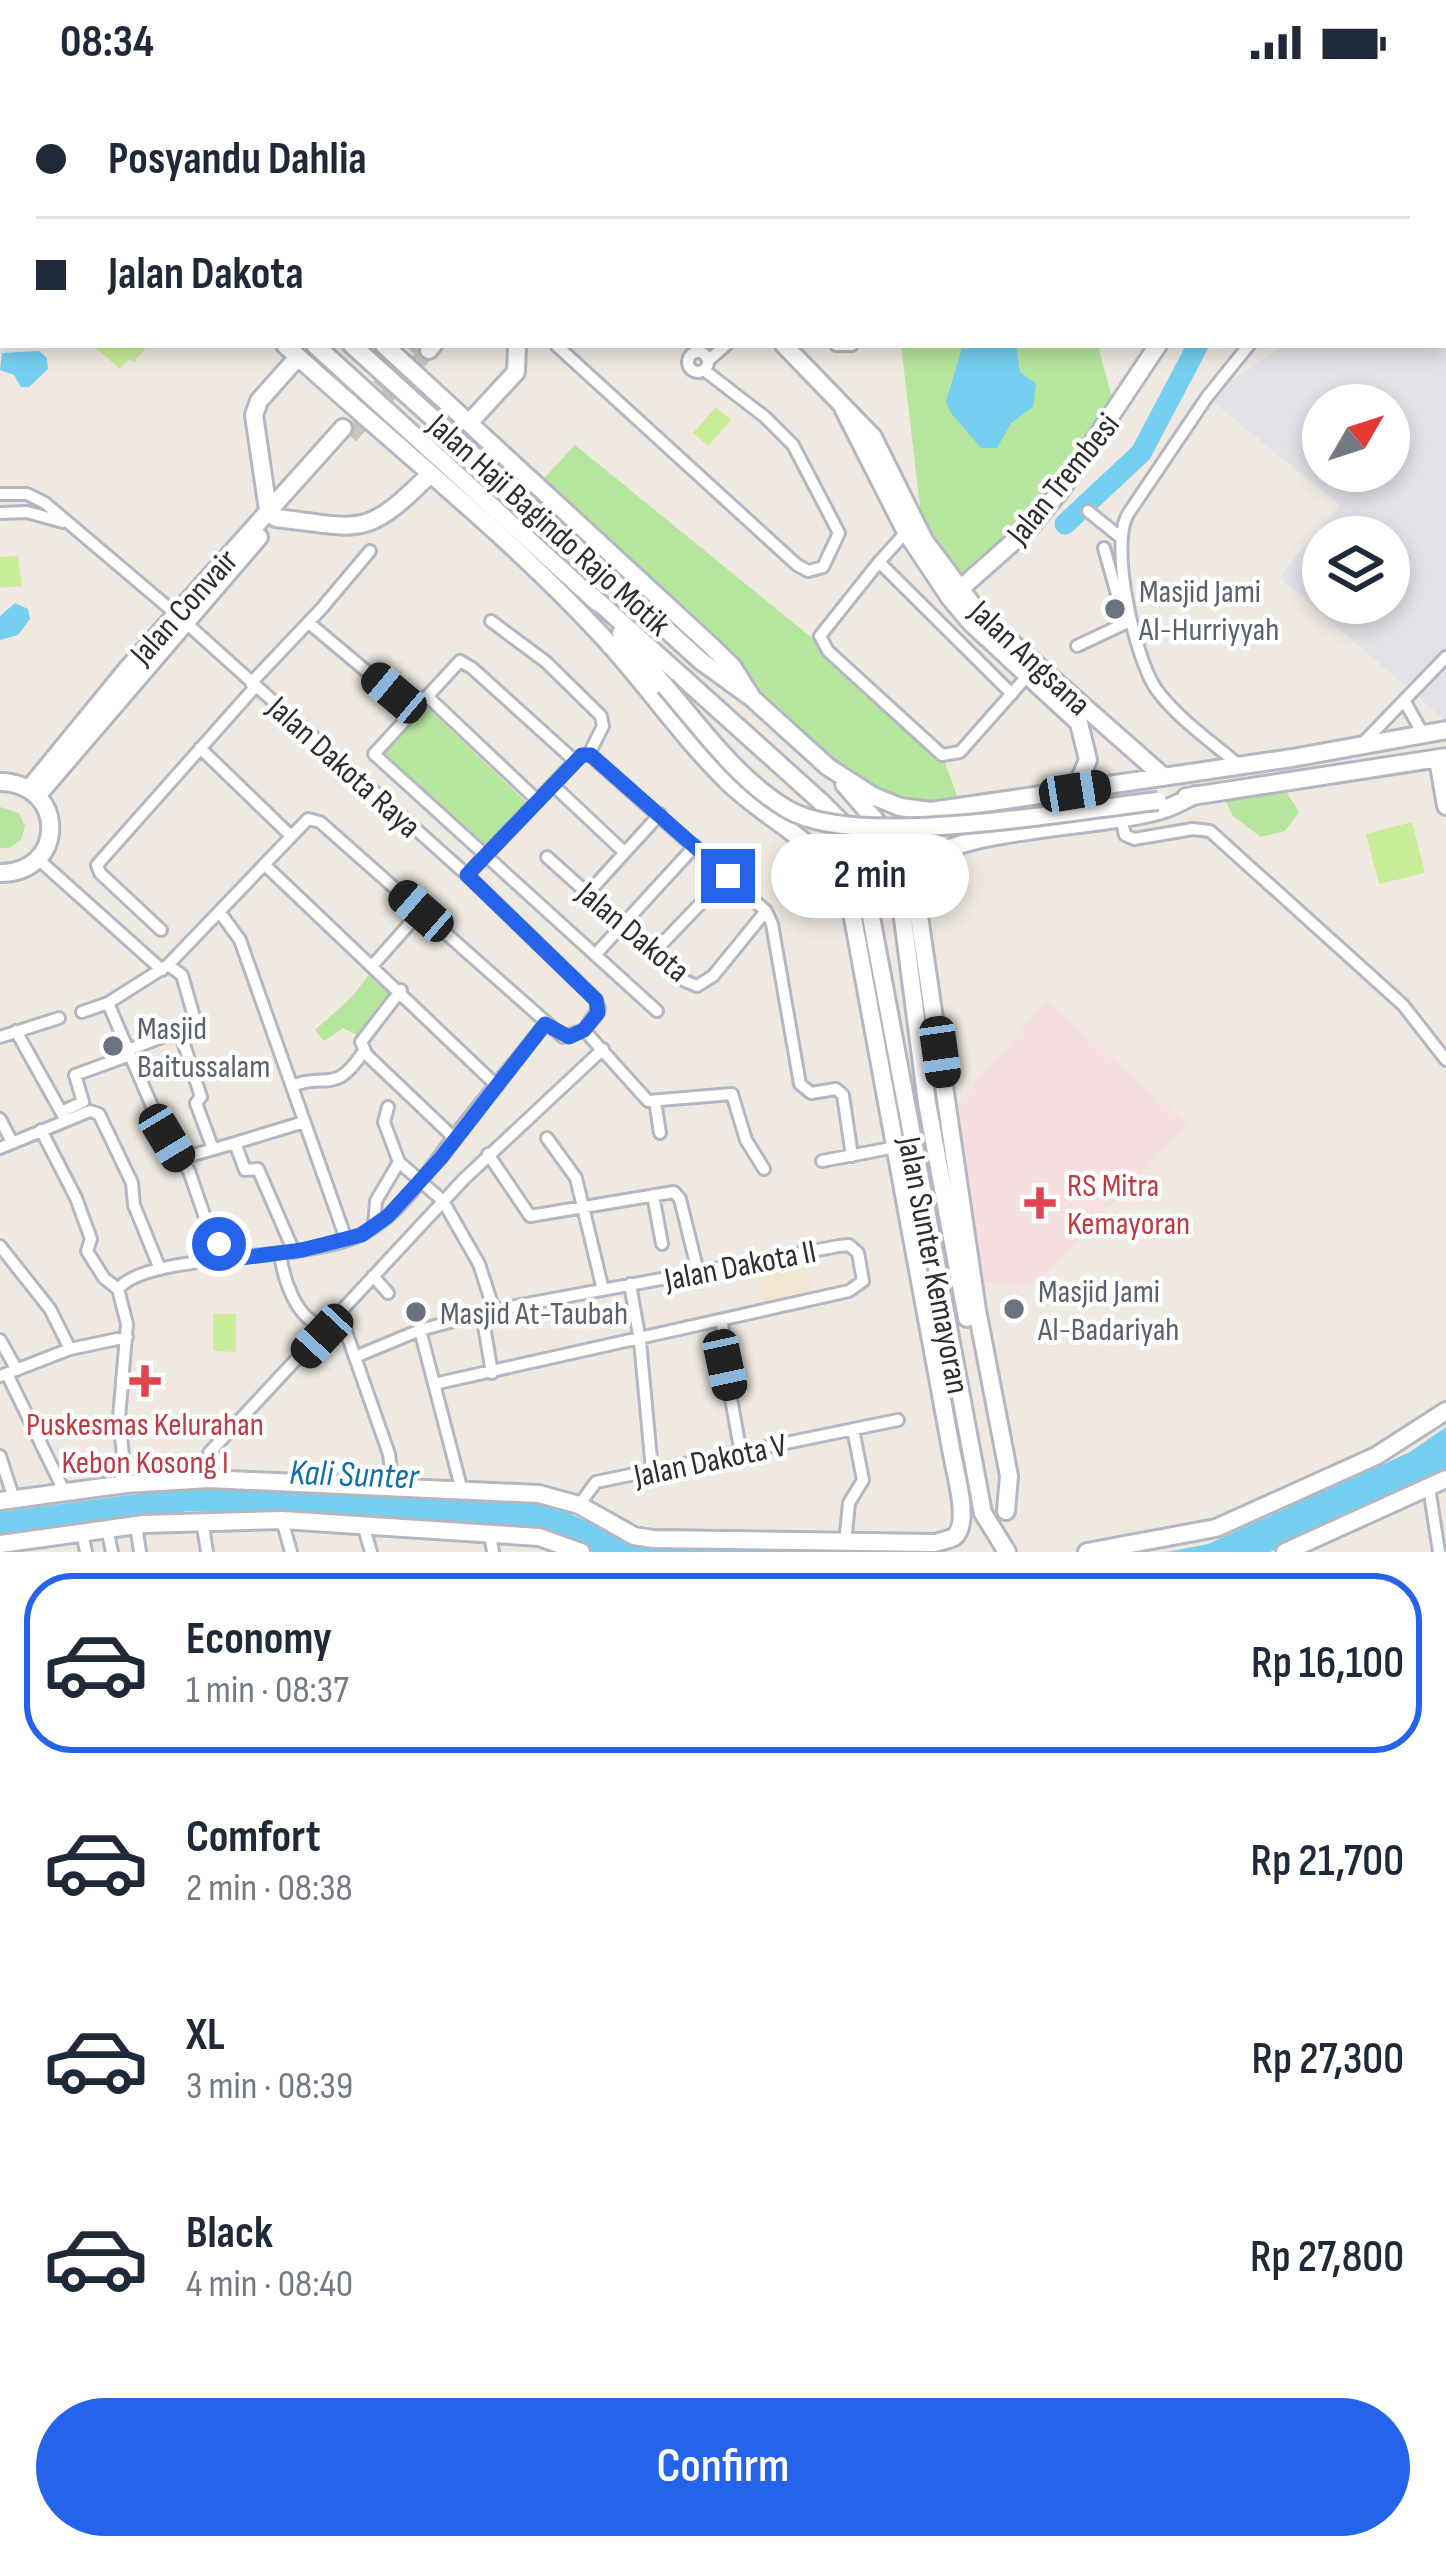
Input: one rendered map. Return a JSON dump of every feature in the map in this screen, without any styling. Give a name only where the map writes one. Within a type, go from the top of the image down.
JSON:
[{"type":"main road","name":"Jalan Haji Bagindo Rajo Motik","points":[[318,348],[592,595],[651,670],[751,782],[789,811],[821,822],[900,829],[1158,801],[1442,758]]},
{"type":"main road","name":"Jalan Haji Bagindo Rajo Motik","points":[[355,348],[701,661],[752,698],[829,767],[873,796],[900,807],[931,811],[1075,791],[1435,732]]},
{"type":"main road","name":"Jalan Haji Bagindo Rajo Motik","points":[[387,348],[733,666],[752,698]]},
{"type":"main road","points":[[469,423],[516,371],[517,348]]},
{"type":"main road","name":"Jalan Angsana","points":[[787,348],[873,436],[971,623],[1083,729],[1088,760],[1075,791]]},
{"type":"main road","name":"Jalan Trembesi","points":[[954,594],[1029,528],[1061,490],[1156,348]]},
{"type":"main road","name":"Jalan Haji Bagindo Rajo Motik","points":[[292,351],[604,637],[729,783],[818,852],[848,891],[896,1101]]},
{"type":"main road","points":[[292,351],[254,415],[272,514],[363,526],[388,513],[429,475]]},
{"type":"main road","name":"Jalan Angsana","points":[[841,402],[906,532],[954,594],[1164,777]]},
{"type":"main road","name":"Jalan Convair","points":[[33,792],[346,432]]},
{"type":"main road","name":"Jalan Sunter Kemayoran","points":[[592,595],[841,822],[861,863],[890,1019],[896,1101],[983,1513],[1005,1547]]},
{"type":"main road","name":"Jalan Haji Bagindo Rajo Motik","points":[[604,637],[651,670]]},
{"type":"main road","points":[[1442,758],[1446,806]]},
{"type":"main road","name":"Jalan Sunter Kemayoran","points":[[829,767],[876,820],[889,844],[927,1103],[972,1311],[1006,1511],[1005,1547]]},
{"type":"main road","points":[[0,782],[33,792],[47,810],[50,827],[38,859],[22,870],[0,873]]},
{"type":"main road","points":[[1006,1511],[1009,1476],[972,1311],[917,878],[929,858],[969,843],[1158,811],[1195,795]]},
{"type":"main road","points":[[961,806],[953,814],[952,830],[969,843]]},
{"type":"main road","points":[[861,863],[894,876],[917,878]]},
{"type":"main road","points":[[906,946],[921,928]]},
{"type":"main road","points":[[890,1019],[914,1014]]},
{"type":"main road","points":[[7,1500],[126,1484],[209,1479],[539,1494],[579,1505],[634,1537],[845,1544],[934,1544],[953,1538],[960,1529],[962,1508],[896,1148],[896,1101]]},
{"type":"main road","points":[[927,1103],[949,1116]]},
{"type":"main road","points":[[926,1312],[947,1333]]},
{"type":"main road","points":[[1087,1552],[1216,1528],[1376,1456],[1446,1411]]},
{"type":"main road","points":[[965,1424],[989,1420]]},
{"type":"main road","points":[[1285,1552],[1437,1483]]},
{"type":"main road","points":[[2,1547],[136,1525],[282,1520],[550,1545],[581,1552]]},
{"type":"street","points":[[559,348],[797,565],[808,571],[823,567],[839,533],[793,445],[696,351]]},
{"type":"street","points":[[696,351],[690,368],[706,365],[722,348]]},
{"type":"street","points":[[1129,621],[1119,551],[1123,523],[1207,397],[1248,348]]},
{"type":"street","name":"Jalan Dakota Raya","points":[[0,494],[36,497],[181,618],[467,875],[596,1000],[598,1013],[584,1030]]},
{"type":"street","points":[[1088,511],[1120,537]]},
{"type":"street","points":[[0,513],[41,514],[66,524]]},
{"type":"street","points":[[906,532],[823,628],[820,636],[828,651],[942,754],[960,752],[1029,674]]},
{"type":"street","points":[[1104,548],[1152,683],[1168,704],[1240,766]]},
{"type":"street","points":[[161,930],[96,868],[370,551]]},
{"type":"street","points":[[879,562],[1012,694]]},
{"type":"street","points":[[467,875],[575,760],[589,754],[603,725],[601,716],[546,662],[491,621]]},
{"type":"street","points":[[1077,646],[1129,621]]},
{"type":"street","points":[[309,623],[414,710]]},
{"type":"street","points":[[1360,746],[1446,656]]},
{"type":"street","points":[[575,760],[466,663],[455,663],[375,751],[375,757],[657,1011]]},
{"type":"street","points":[[427,696],[538,801]]},
{"type":"street","points":[[1405,702],[1435,732]]},
{"type":"street","points":[[200,748],[291,836]]},
{"type":"street","points":[[589,754],[766,911],[800,1084],[812,1093],[836,1089],[844,1095],[852,1156]]},
{"type":"street","points":[[553,785],[624,853]]},
{"type":"street","points":[[589,893],[660,814]]},
{"type":"street","points":[[82,1012],[108,1004],[165,968],[308,818],[320,822],[545,1024],[562,1037],[584,1030],[647,1101],[732,1094],[746,1140],[764,1169]]},
{"type":"street","points":[[1120,818],[1125,836],[1134,839],[1193,829],[1210,831],[1403,1005],[1446,1060]]},
{"type":"street","points":[[595,955],[695,847]]},
{"type":"street","name":"Jalan Dakota","points":[[547,857],[685,981],[705,983],[766,911]]},
{"type":"street","points":[[0,1119],[6,1145],[41,1130],[83,1102],[75,1075],[196,1021],[182,976],[165,968],[38,859]]},
{"type":"street","points":[[266,866],[497,1086]]},
{"type":"street","points":[[654,952],[728,876]]},
{"type":"street","points":[[373,964],[421,911]]},
{"type":"street","points":[[221,914],[240,940],[346,1239]]},
{"type":"street","points":[[401,991],[361,1037],[364,1051],[453,1137]]},
{"type":"street","points":[[108,1004],[179,1159],[189,1171],[209,1229],[226,1260]]},
{"type":"street","points":[[0,1037],[59,1018]]},
{"type":"street","points":[[118,1289],[135,1276],[160,1269],[294,1252],[374,1227],[419,1181],[545,1024]]},
{"type":"street","points":[[16,1031],[63,1117]]},
{"type":"street","points":[[180,1031],[201,1097],[196,1102],[213,1149]]},
{"type":"street","points":[[209,1479],[209,1453],[488,1154],[602,1049]]},
{"type":"street","points":[[292,1086],[334,1081],[364,1051]]},
{"type":"street","points":[[655,1101],[660,1133]]},
{"type":"street","points":[[388,1107],[384,1122],[399,1162],[443,1201],[479,1264],[492,1372]]},
{"type":"street","points":[[63,1117],[99,1114],[132,1183],[134,1205],[160,1269]]},
{"type":"street","points":[[179,1159],[304,1122]]},
{"type":"street","points":[[41,1130],[92,1239],[87,1251],[104,1278],[118,1289],[127,1337],[119,1418],[126,1484]]},
{"type":"street","points":[[547,1138],[576,1178],[603,1290]]},
{"type":"street","points":[[235,1143],[245,1170],[256,1168],[259,1173],[294,1252]]},
{"type":"street","points":[[822,1161],[896,1148]]},
{"type":"street","points":[[488,1154],[526,1214],[674,1192],[679,1196],[698,1272]]},
{"type":"street","points":[[374,1227],[374,1206],[399,1162]]},
{"type":"street","points":[[653,1195],[662,1244]]},
{"type":"street","name":"Jalan Dakota II","points":[[434,1384],[640,1341],[855,1289],[863,1281],[858,1253],[849,1245],[839,1246],[630,1284],[640,1341],[652,1470]]},
{"type":"street","points":[[0,1246],[50,1310],[70,1349]]},
{"type":"street","points":[[280,1253],[283,1277],[300,1307],[325,1326],[344,1326],[389,1454],[393,1489]]},
{"type":"street","points":[[373,1276],[388,1293]]},
{"type":"street","points":[[356,1357],[420,1330],[630,1284]]},
{"type":"street","points":[[722,1320],[741,1454]]},
{"type":"street","points":[[420,1330],[462,1490]]},
{"type":"street","points":[[8,1373],[70,1349],[127,1337]]},
{"type":"street","points":[[0,1340],[8,1373],[64,1491]]},
{"type":"street","name":"Jalan Dakota V","points":[[579,1505],[596,1482],[898,1420]]},
{"type":"street","points":[[845,1544],[848,1503],[863,1480],[853,1429]]},
{"type":"street","points":[[0,1456],[7,1500]]},
{"type":"street","points":[[1437,1483],[1439,1552]]},
{"type":"street","points":[[202,1520],[207,1552]]},
{"type":"street","points":[[282,1520],[291,1552]]},
{"type":"street","points":[[136,1525],[140,1552]]},
{"type":"street","points":[[363,1525],[371,1552]]},
{"type":"street","points":[[107,1529],[112,1552]]},
{"type":"street","points":[[82,1532],[86,1552]]},
{"type":"shaded area","points":[[1280,348],[1446,348],[1446,721],[1334,624],[1410,624],[1410,516],[1331,516],[1340,505],[1324,492],[1410,492],[1410,384],[1302,384],[1302,474],[1207,397]]},
{"type":"shaded area","points":[[1302,550],[1302,597],[1279,577]]},
{"type":"shaded area","name":"RS Mitra Kemayoran","points":[[1046,1001],[1188,1125],[1036,1283],[1019,1287],[978,1281],[951,1102],[960,1101]]},
{"type":"shaded area","points":[[804,1255],[813,1296],[764,1306],[755,1265]]},
{"type":"green space","points":[[96,348],[146,348],[134,362],[129,359],[120,369]]},
{"type":"green space","points":[[901,348],[1099,348],[1116,413],[1083,461],[959,590],[924,540]]},
{"type":"green space","points":[[716,407],[731,420],[708,446],[693,433]]},
{"type":"green space","points":[[575,445],[828,651],[942,755],[961,806],[900,807],[829,767],[732,666],[537,486]]},
{"type":"green space","points":[[18,556],[22,586],[0,588],[0,557]]},
{"type":"green space","points":[[426,706],[529,805],[484,853],[380,753]]},
{"type":"green space","points":[[1283,786],[1299,812],[1285,831],[1261,837],[1233,816],[1226,802],[1233,793]]},
{"type":"green space","points":[[0,807],[19,813],[25,826],[21,840],[9,848],[0,848]]},
{"type":"green space","points":[[1412,822],[1425,873],[1379,884],[1366,834]]},
{"type":"green space","points":[[371,972],[393,994],[359,1036],[343,1028],[324,1041],[315,1030],[351,998]]},
{"type":"green space","points":[[213,1314],[236,1314],[236,1352],[213,1351]]},
{"type":"water","points":[[962,348],[1016,348],[1020,372],[1036,384],[1033,407],[1011,423],[997,448],[981,448],[946,401]]},
{"type":"water","points":[[39,351],[47,358],[48,369],[29,387],[21,387],[14,375],[0,370],[2,353]]},
{"type":"water","points":[[15,603],[28,609],[30,619],[18,635],[0,640],[0,616]]},
{"type":"water","points":[[1446,1427],[1446,1469],[1270,1552],[1167,1552],[1208,1544],[1410,1452]]},
{"type":"water","points":[[199,1486],[539,1502],[640,1545],[919,1552],[591,1552],[551,1530],[359,1516],[188,1511],[0,1537],[0,1512]]},
{"type":"waterway","points":[[1065,524],[1141,453],[1196,348]]},
{"type":"tunnel","points":[[379,387],[414,348]]},
{"type":"tunnel","points":[[350,436],[429,350]]},
{"type":"place","name":"Masjid Jami Al-Hurriyyah","points":[[1115,609]]},
{"type":"place","name":"Masjid Baitussalam","points":[[113,1046]]},
{"type":"place","name":"RS Mitra Kemayoran","points":[[1040,1203]]},
{"type":"place","name":"Masjid Jami Al-Badariyah","points":[[1014,1309]]},
{"type":"place","name":"Masjid At-Taubah","points":[[416,1312]]},
{"type":"place","name":"Puskesmas Kelurahan Kebon Kosong I","points":[[145,1381]]},
{"type":"route","points":[[219,1244],[226,1260],[302,1250],[361,1235],[410,1194],[545,1024],[562,1037],[576,1036],[598,1013],[596,1000],[467,875],[582,755],[591,755],[728,876]]},
{"type":"water label","name":"Kali Sunter","points":[[354,1473]]}]
